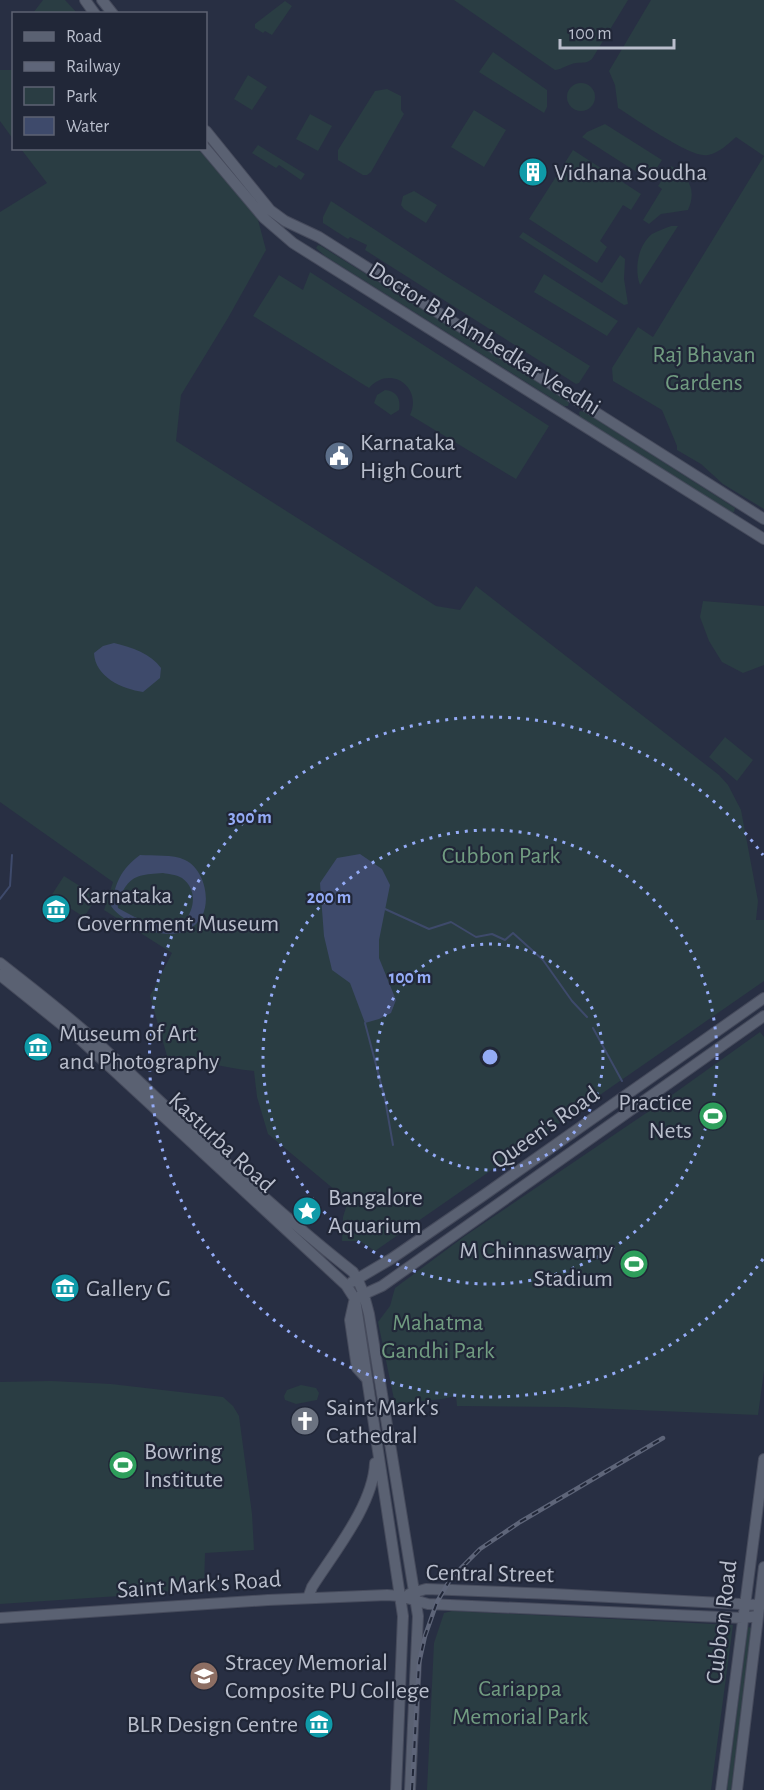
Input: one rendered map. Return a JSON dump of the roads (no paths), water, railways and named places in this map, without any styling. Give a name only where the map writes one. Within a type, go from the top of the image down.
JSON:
[{"type":"main road","points":[[102,0],[111,12]]},
{"type":"main road","name":"Doctor B R Ambedkar Veedhi","points":[[207,132],[266,205],[285,221],[319,237],[763,519]]},
{"type":"main road","name":"Doctor B R Ambedkar Veedhi","points":[[207,150],[264,218],[293,243],[314,254],[759,536]]},
{"type":"main road","points":[[737,523],[746,508]]},
{"type":"main road","points":[[759,536],[763,519]]},
{"type":"main road","name":"Kasturba Road","points":[[0,963],[102,1046],[245,1181],[358,1278]]},
{"type":"main road","name":"Kasturba Road","points":[[0,975],[82,1041],[360,1297]]},
{"type":"main road","name":"Queen's Road","points":[[346,1285],[392,1259],[764,998]]},
{"type":"main road","name":"Queen's Road","points":[[360,1297],[390,1280],[764,1016]]},
{"type":"main road","points":[[358,1278],[367,1378],[403,1622],[396,1790]]},
{"type":"main road","points":[[360,1297],[418,1616],[410,1790]]},
{"type":"main road","points":[[308,1598],[312,1587],[371,1490],[374,1479],[376,1443]]},
{"type":"main road","name":"Cubbon Road","points":[[721,1790],[764,1459]]},
{"type":"main road","name":"Cubbon Road","points":[[737,1790],[764,1567]]},
{"type":"main road","name":"Central Street","points":[[415,1597],[426,1589],[581,1595],[744,1603],[758,1611]]},
{"type":"main road","points":[[580,1612],[581,1595]]},
{"type":"main road","name":"Central Street","points":[[400,1596],[415,1597],[428,1604],[580,1612],[743,1618],[758,1611]]},
{"type":"main road","name":"Saint Mark's Road","points":[[0,1618],[308,1598],[400,1596]]},
{"type":"water","points":[[114,643],[134,649],[152,659],[161,668],[160,678],[143,692],[119,685],[104,675],[99,669],[94,653],[103,646]]},
{"type":"water","points":[[360,854],[382,869],[390,885],[379,940],[379,958],[396,1000],[391,1013],[365,1023],[350,983],[332,970],[324,936],[320,883],[337,858]]},
{"type":"water","points":[[140,855],[163,856],[180,858],[192,864],[201,877],[206,893],[205,909],[196,924],[181,933],[162,934],[144,929],[116,912],[111,906],[115,890],[123,871]],"holes":[[[163,873],[182,878],[190,888],[193,899],[191,910],[185,921],[150,922],[118,908],[120,896],[132,880],[136,877]]]},
{"type":"waterway","points":[[0,899],[10,886],[12,855]]},
{"type":"waterway","points":[[385,909],[429,929],[451,922],[476,937],[492,934],[505,940],[513,933],[543,960],[572,1001],[587,1017]]},
{"type":"waterway","points":[[365,1023],[385,1099],[393,1145]]},
{"type":"waterway","points":[[593,1028],[622,1081]]},
{"type":"railway","points":[[412,1790],[419,1663],[425,1636],[437,1602],[451,1578],[480,1549],[520,1522],[663,1438]]},
{"type":"place","name":"Vidhana Soudha","points":[[533,172]]},
{"type":"place","name":"Karnataka High Court","points":[[339,456]]},
{"type":"place","name":"Karnataka Government Museum","points":[[56,909]]},
{"type":"place","name":"Museum of Art and Photography","points":[[38,1047]]},
{"type":"place","name":"Practice Nets","points":[[713,1116]]},
{"type":"place","name":"Bangalore Aquarium","points":[[307,1211]]},
{"type":"place","name":"M Chinnaswamy Stadium","points":[[634,1264]]},
{"type":"place","name":"Gallery G","points":[[65,1288]]},
{"type":"place","name":"Saint Mark's Cathedral","points":[[305,1421]]},
{"type":"place","name":"Bowring Institute","points":[[123,1465]]},
{"type":"place","name":"Stracey Memorial Composite PU College","points":[[204,1676]]},
{"type":"place","name":"BLR Design Centre","points":[[319,1724]]},
{"type":"park label","name":"Raj Bhavan Gardens","points":[[704,368]]},
{"type":"park label","name":"Cubbon Park","points":[[501,855]]},
{"type":"park label","name":"Mahatma Gandhi Park","points":[[438,1336]]},
{"type":"park label","name":"Cariappa Memorial Park","points":[[520,1702]]}]
